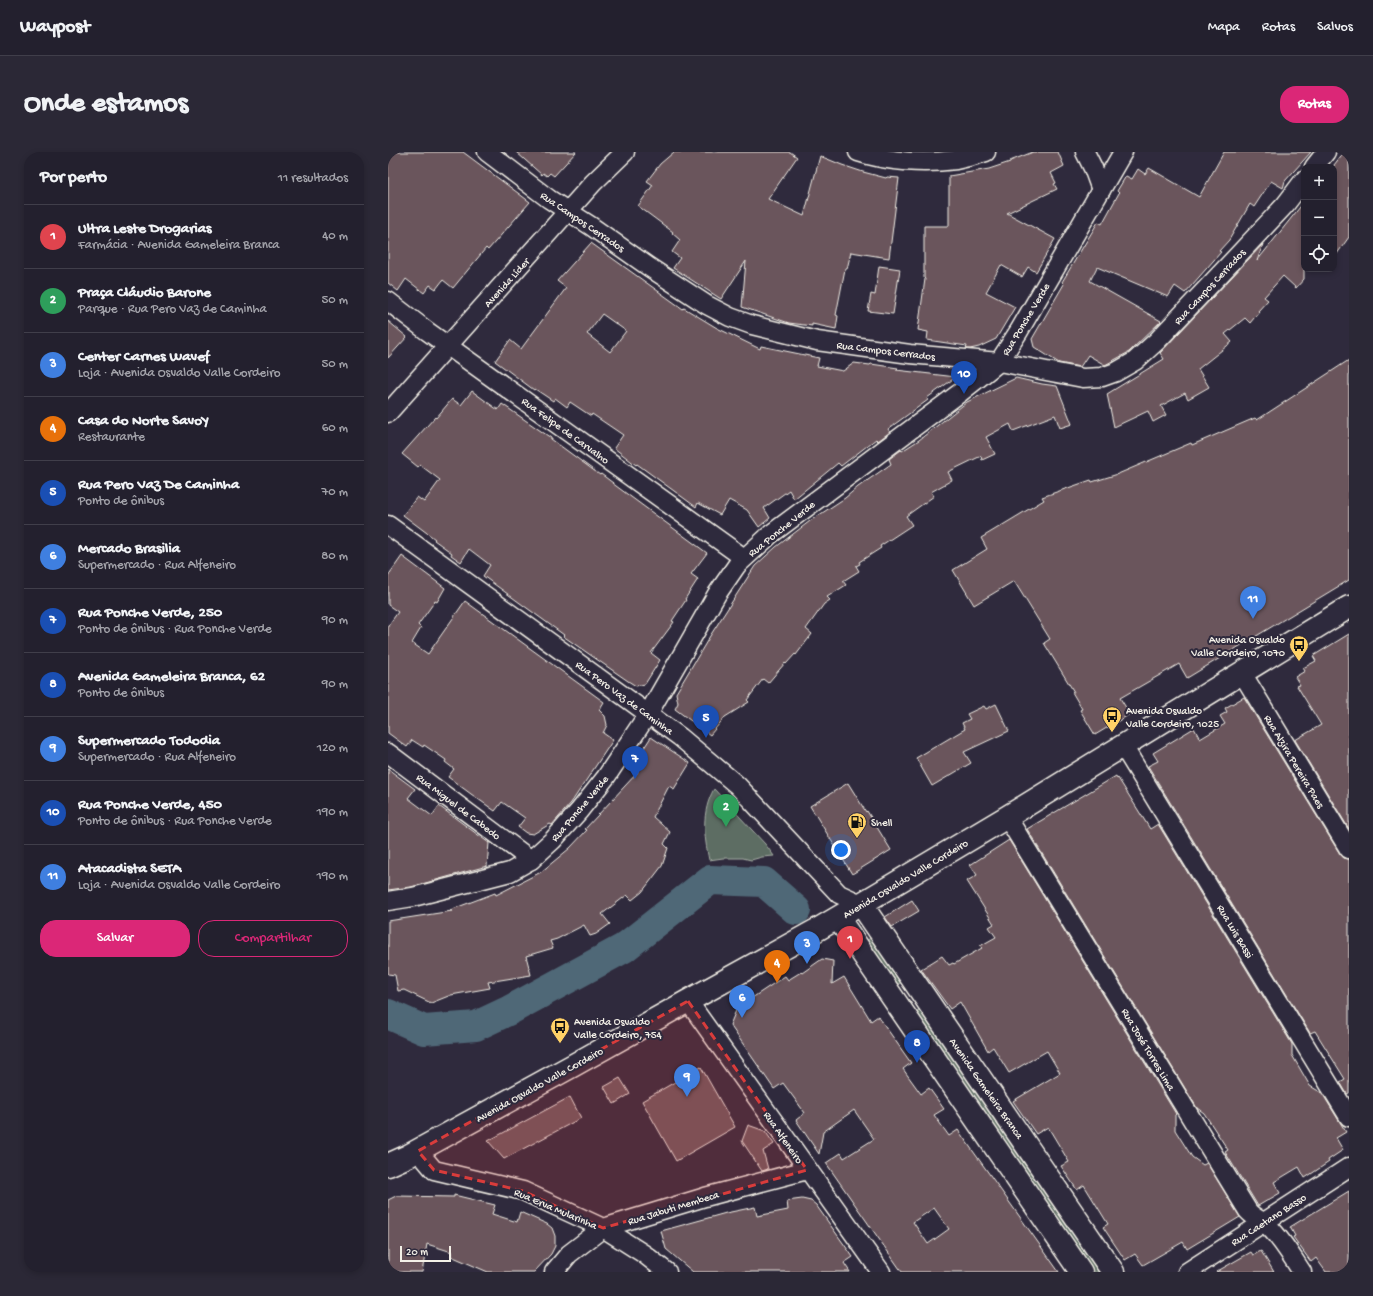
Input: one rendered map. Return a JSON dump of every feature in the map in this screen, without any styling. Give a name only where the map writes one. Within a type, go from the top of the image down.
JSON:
[{"type":"main road","name":"Avenida Osvaldo Valle Cordeiro","points":[[388,1165],[396,1163],[418,1151],[815,932],[1007,817],[1349,607]]},
{"type":"main road","name":"Avenida Gameleira Branca","points":[[861,904],[1113,1272]]},
{"type":"main road","points":[[838,918],[1081,1272]]},
{"type":"main road","points":[[894,1000],[917,986]]},
{"type":"street","name":"Rua Campos Cerrados","points":[[487,152],[549,199],[649,267],[707,305],[730,317],[752,325],[817,341],[910,354],[999,362],[1084,378],[1102,377],[1116,372],[1135,361],[1158,340],[1226,269],[1285,205],[1301,184]]},
{"type":"street","name":"Avenida Líder","points":[[388,413],[593,183],[625,152]]},
{"type":"street","points":[[858,152],[875,158],[918,162],[957,160],[986,152]]},
{"type":"street","points":[[1085,152],[1101,190]]},
{"type":"street","name":"Rua Ponche Verde","points":[[388,901],[413,898],[510,872],[531,860],[553,840],[579,811],[606,777],[648,714],[717,594],[744,558],[771,534],[999,362],[1019,331],[1123,152]]},
{"type":"street","points":[[1316,164],[1326,152]]},
{"type":"street","name":"Rua Felipe de Carvalho","points":[[388,301],[427,331],[744,558]]},
{"type":"street","name":"Rua Pero Vaz de Caminha","points":[[388,525],[680,737],[737,785],[839,894],[861,904]]},
{"type":"street","name":"Rua Alzira Pereira Paes","points":[[1242,673],[1349,849]]},
{"type":"street","name":"Rua Luis Bassi","points":[[1123,746],[1349,1117]]},
{"type":"street","name":"Rua Miguel de Cabedo","points":[[388,753],[531,860]]},
{"type":"street","name":"Rua José Torres Lima","points":[[1007,817],[1248,1211],[1252,1216],[1264,1223],[1276,1234],[1302,1272]]},
{"type":"street","points":[[838,918],[839,894]]},
{"type":"street","name":"Rua Alfeneiro","points":[[688,1001],[881,1272]]},
{"type":"street","name":"Rua Erva Mularinha","points":[[418,1151],[434,1170],[523,1191],[603,1228],[644,1254],[667,1272]]},
{"type":"street","name":"Rua Caetano Basso","points":[[1187,1272],[1349,1166]]},
{"type":"street","name":"Rua Jabuti Membeca","points":[[554,1272],[569,1254],[603,1228],[705,1197],[807,1170]]},
{"type":"highlighted area","points":[[688,1001],[807,1170],[603,1228],[523,1191],[434,1170],[418,1151]]},
{"type":"green space","points":[[714,789],[765,844],[774,856],[751,860],[743,858],[723,858],[709,860],[705,833],[705,815]]},
{"type":"green space","points":[[872,937],[902,982],[896,985],[866,941]]},
{"type":"green space","points":[[921,1009],[1101,1272],[1093,1272],[915,1012]]},
{"type":"building","points":[[388,152],[463,152],[530,202],[488,250],[486,248],[453,288],[443,280],[436,289],[430,285],[424,293],[406,279],[398,291],[388,283]]},
{"type":"building","points":[[516,152],[576,152],[554,176],[550,173],[547,176],[543,173],[542,175]]},
{"type":"building","points":[[674,152],[790,152],[797,157],[768,199],[804,216],[820,156],[863,172],[886,178],[899,178],[889,258],[851,252],[847,269],[845,269],[836,315],[838,316],[836,329],[812,324],[812,326],[789,323],[742,307],[746,261],[721,299],[673,268],[680,258],[672,252],[680,240],[672,233],[673,232],[638,206],[653,185],[647,181],[660,164]]},
{"type":"building","points":[[1033,152],[1058,152],[1064,166],[1051,173],[1057,189],[1007,213],[1055,239],[1036,272],[1028,267],[1022,277],[1001,265],[986,292],[1015,307],[996,339],[979,347],[970,349],[966,349],[967,346],[927,340],[928,332],[918,330],[925,279],[924,226],[949,226],[949,176],[989,169]]},
{"type":"building","points":[[1224,152],[1311,152],[1285,181],[1283,188],[1271,181],[1254,207],[1250,204],[1229,240],[1219,251],[1221,252],[1185,293],[1175,286],[1168,297],[1097,267],[1090,281],[1161,321],[1129,352],[1105,365],[1088,355],[1080,367],[1059,363],[1034,347],[1032,339],[1064,284],[1062,282],[1098,222],[1102,224],[1119,193],[1117,191],[1126,176],[1132,179],[1138,169],[1145,174],[1149,168],[1199,197]]},
{"type":"building","points":[[1344,152],[1349,152],[1349,237],[1337,254],[1337,164],[1335,164]]},
{"type":"building","points":[[1301,206],[1301,272],[1304,272],[1304,279],[1296,288],[1283,276],[1264,297],[1268,300],[1250,323],[1245,318],[1225,334],[1232,342],[1198,369],[1209,387],[1188,399],[1185,393],[1161,406],[1166,415],[1153,422],[1148,411],[1114,427],[1107,394],[1164,359],[1160,353],[1263,244],[1257,261]]},
{"type":"building","points":[[591,243],[683,309],[684,308],[717,328],[760,349],[761,346],[819,358],[817,366],[843,371],[854,363],[871,364],[898,368],[896,370],[956,377],[927,398],[928,400],[888,429],[890,432],[878,441],[876,439],[841,466],[838,463],[794,499],[789,490],[764,508],[770,518],[759,527],[747,510],[729,500],[720,515],[698,503],[696,507],[614,448],[623,435],[592,414],[591,416],[570,402],[567,407],[555,398],[553,401],[535,389],[534,390],[495,361],[510,340],[521,349],[566,288],[557,281]],"holes":[[[602,314],[626,331],[610,352],[587,334]]]},
{"type":"building","points":[[879,266],[900,269],[893,314],[868,311],[871,294],[875,295]]},
{"type":"building","points":[[388,321],[407,337],[388,358]]},
{"type":"building","points":[[1349,360],[1349,580],[1187,678],[1179,664],[1120,698],[1130,714],[1095,735],[1080,710],[1082,709],[1072,692],[1074,692],[1044,643],[1050,639],[1014,581],[974,605],[953,570],[987,549],[981,538],[1044,500],[1042,497],[1091,480],[1092,482],[1118,474],[1255,418],[1257,420]]},
{"type":"building","points":[[1016,378],[1057,386],[1072,424],[1060,428],[1055,415],[1013,431],[1010,424],[986,437],[995,454],[982,460],[981,456],[948,472],[952,480],[931,492],[934,496],[906,516],[912,525],[859,562],[860,564],[856,566],[859,571],[843,581],[846,585],[827,597],[830,600],[824,604],[806,629],[812,634],[796,655],[795,654],[786,664],[785,663],[768,683],[763,679],[747,700],[749,702],[725,717],[710,735],[675,709],[678,703],[676,693],[710,636],[755,566],[776,547],[810,521],[845,498],[891,464],[889,459],[919,440],[967,402]]},
{"type":"building","points":[[472,391],[498,410],[502,404],[551,438],[600,475],[601,474],[707,553],[691,574],[698,579],[672,621],[674,622],[651,653],[660,660],[645,684],[636,686],[628,681],[563,636],[564,635],[483,576],[490,565],[469,549],[461,562],[451,555],[452,553],[434,540],[435,539],[403,515],[417,497],[424,502],[440,480],[420,465],[418,467],[402,454],[452,399],[461,405]]},
{"type":"building","points":[[402,556],[445,588],[437,602],[435,601],[418,625],[421,628],[412,643],[428,654],[465,601],[604,702],[599,710],[605,716],[607,725],[603,733],[613,740],[571,803],[552,825],[550,824],[533,834],[526,833],[518,827],[525,818],[502,802],[495,811],[448,777],[454,769],[445,762],[446,760],[424,745],[423,747],[412,740],[407,747],[388,733],[388,626],[398,612],[388,605],[388,576]]},
{"type":"building","points":[[1349,634],[1349,829],[1295,740],[1321,725],[1297,686],[1300,685],[1295,677],[1305,671],[1303,668],[1316,661],[1313,656]]},
{"type":"building","points":[[1244,697],[1340,854],[1344,858],[1349,859],[1349,1093],[1347,1094],[1340,1082],[1345,1079],[1315,1031],[1310,1033],[1148,766],[1158,761],[1153,753],[1194,728],[1200,739],[1225,724],[1220,716],[1227,712],[1225,708]]},
{"type":"building","points":[[996,704],[1009,731],[964,752],[971,763],[932,786],[916,758],[965,729],[962,723],[970,719],[967,714],[984,706],[986,709]]},
{"type":"building","points":[[651,737],[690,763],[674,789],[669,786],[653,817],[670,832],[664,844],[668,848],[662,866],[642,892],[632,900],[627,895],[602,914],[610,924],[596,934],[590,936],[584,925],[550,941],[553,948],[526,956],[531,975],[488,982],[490,988],[451,995],[431,1003],[404,990],[398,991],[395,975],[388,974],[388,921],[452,911],[450,910],[495,893],[496,895],[541,872],[570,848],[587,830],[585,829],[638,772],[633,765]]},
{"type":"building","points":[[388,769],[415,789],[408,798],[432,816],[439,806],[489,843],[487,866],[411,887],[388,890]]},
{"type":"building","points":[[1116,776],[1150,829],[1158,824],[1292,1044],[1292,1055],[1310,1086],[1322,1093],[1346,1132],[1336,1138],[1343,1150],[1328,1160],[1329,1162],[1305,1178],[1299,1167],[1274,1182],[1280,1193],[1258,1206],[1225,1152],[1228,1150],[1204,1113],[1197,1108],[1027,829]]},
{"type":"building","points":[[848,783],[891,850],[852,874],[810,806]]},
{"type":"building","points":[[1009,840],[1176,1114],[1175,1130],[1192,1157],[1203,1165],[1207,1163],[1240,1217],[1187,1249],[1183,1242],[1143,1265],[1135,1254],[1125,1260],[1103,1227],[1108,1224],[1084,1185],[1077,1190],[1061,1166],[1069,1162],[1048,1127],[1036,1134],[1013,1101],[1060,1073],[1047,1051],[1009,1073],[993,1047],[988,1051],[960,1002],[950,1009],[921,969],[942,956],[949,965],[954,964],[982,948],[980,946],[996,937],[989,927],[994,924],[967,881],[977,875],[970,865]]},
{"type":"building","points":[[912,900],[919,911],[892,927],[885,917]]},
{"type":"building","points":[[822,959],[833,961],[832,984],[844,977],[871,1021],[878,1016],[911,1063],[903,1069],[921,1094],[929,1088],[944,1109],[934,1115],[949,1136],[958,1130],[1059,1272],[902,1272],[826,1163],[841,1153],[844,1158],[874,1139],[854,1110],[823,1132],[819,1154],[796,1120],[805,1113],[783,1083],[774,1089],[730,1025],[737,1008],[785,976],[788,980],[801,972],[802,973]],"holes":[[[934,1208],[949,1229],[928,1244],[913,1222]]]},
{"type":"building","points":[[701,1067],[735,1127],[676,1161],[642,1101]]},
{"type":"building","points":[[620,1078],[630,1094],[614,1104],[604,1087]]},
{"type":"building","points":[[570,1097],[581,1118],[504,1159],[488,1141]]},
{"type":"building","points":[[748,1125],[765,1131],[774,1144],[763,1151],[768,1169],[762,1171],[742,1141]]},
{"type":"building","points":[[1349,1191],[1349,1272],[1326,1272],[1316,1258],[1311,1262],[1293,1237],[1295,1236],[1290,1227]]},
{"type":"building","points":[[454,1195],[495,1205],[492,1214],[517,1222],[520,1212],[547,1224],[552,1228],[555,1236],[555,1246],[551,1254],[534,1272],[488,1272],[451,1256],[452,1252],[427,1244],[422,1272],[388,1272],[388,1200],[396,1196],[454,1197]]},
{"type":"building","points":[[802,1199],[811,1201],[816,1205],[853,1257],[844,1263],[850,1272],[693,1272],[666,1249],[661,1231],[726,1213],[755,1207],[757,1216],[788,1210],[787,1201]]},
{"type":"building","points":[[1261,1251],[1274,1272],[1216,1272],[1251,1252],[1253,1255]]},
{"type":"waterway","points":[[388,1014],[424,1030],[476,1026],[510,1010],[624,948],[710,880],[764,882],[796,910]]},
{"type":"place","name":"Rua Ponche Verde, 450","points":[[964,394]]},
{"type":"place","name":"Atacadista SETA","points":[[1253,619]]},
{"type":"place","name":"Avenida Osvaldo Valle Cordeiro, 1070","points":[[1299,662]]},
{"type":"place","name":"Avenida Osvaldo Valle Cordeiro, 1025","points":[[1112,733]]},
{"type":"place","name":"Rua Pero Vaz De Caminha","points":[[706,738]]},
{"type":"place","name":"Rua Ponche Verde, 250","points":[[635,779]]},
{"type":"place","name":"Praça Cláudio Barone","points":[[726,827]]},
{"type":"place","name":"Shell","points":[[857,839]]},
{"type":"place","name":"Ultra Leste Drogarias","points":[[850,959]]},
{"type":"place","name":"Center Carnes Wavef","points":[[807,964]]},
{"type":"place","name":"Casa do Norte SavoY","points":[[777,983]]},
{"type":"place","name":"Mercado Brasilia","points":[[742,1018]]},
{"type":"place","name":"Avenida Osvaldo Valle Cordeiro, 754","points":[[560,1044]]},
{"type":"place","name":"Avenida Gameleira Branca, 62","points":[[917,1063]]},
{"type":"place","name":"Supermercado Tododia","points":[[687,1097]]}]
